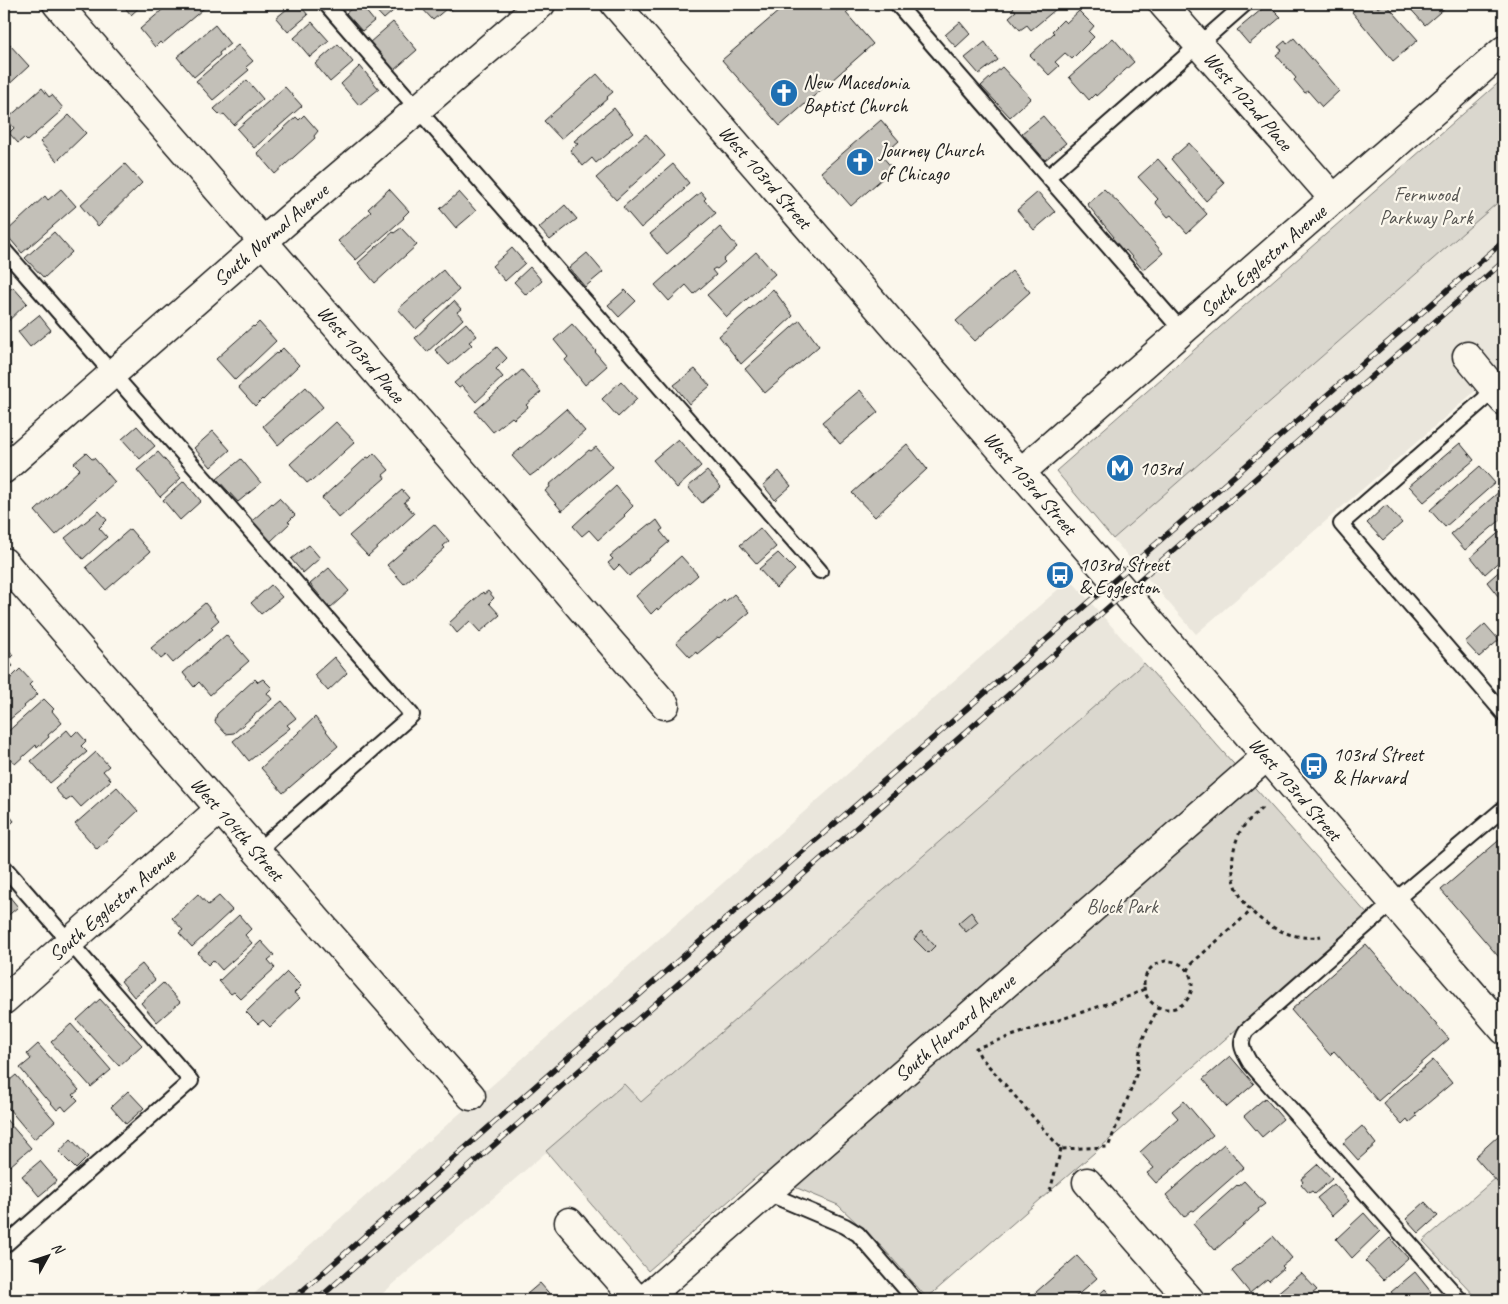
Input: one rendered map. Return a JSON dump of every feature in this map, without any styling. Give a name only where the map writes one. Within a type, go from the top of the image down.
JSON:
[{"type":"street","name":"West 103rd Place","points":[[57,4],[665,705]]},
{"type":"street","name":"South Normal Avenue","points":[[4,469],[263,241],[541,4]]},
{"type":"street","name":"West 103rd Street","points":[[615,4],[1504,1030]]},
{"type":"street","name":"West 102nd Place","points":[[1163,4],[1334,199]]},
{"type":"street","name":"South Eggleston Avenue","points":[[1021,472],[1504,50]]},
{"type":"street","points":[[1467,356],[1501,391]]},
{"type":"street","name":"West 104th Street","points":[[4,562],[471,1096]]},
{"type":"street","name":"South Harvard Avenue","points":[[644,1300],[1267,756]]},
{"type":"street","name":"South Eggleston Avenue","points":[[4,1000],[220,809]]},
{"type":"street","points":[[1087,1182],[1190,1300]]},
{"type":"street","points":[[569,1222],[637,1300]]},
{"type":"lane","points":[[326,4],[820,571]]},
{"type":"lane","points":[[897,4],[1182,331]]},
{"type":"lane","points":[[1048,177],[1245,4]]},
{"type":"lane","points":[[4,250],[412,715],[257,851]]},
{"type":"lane","points":[[1501,391],[1340,524],[1504,714]]},
{"type":"lane","points":[[1460,1300],[1250,1064],[1242,1050],[1241,1039],[1246,1031],[1504,808]]},
{"type":"lane","points":[[4,867],[191,1081],[4,1246]]},
{"type":"lane","points":[[767,1193],[845,1226],[858,1234],[915,1300]]},
{"type":"path","points":[[1262,808],[1245,824],[1239,834],[1232,860],[1238,892],[1262,921],[1286,934],[1316,937],[1329,934]]},
{"type":"path","points":[[1188,972],[1191,964],[1252,910]]},
{"type":"path","points":[[1158,962],[1175,962],[1182,966],[1191,978],[1192,986],[1186,1001],[1181,1006],[1173,1009],[1158,1008],[1146,998],[1144,989],[1143,981],[1146,973],[1158,962]]},
{"type":"path","points":[[1061,1149],[980,1056],[976,1048],[1130,996],[1144,989]]},
{"type":"path","points":[[1061,1149],[1108,1147],[1137,1072],[1143,1038],[1158,1008]]},
{"type":"path","points":[[1050,1191],[1061,1149]]},
{"type":"shaded area","points":[[1504,197],[1504,366],[1196,634],[1113,539]]},
{"type":"shaded area","points":[[1070,579],[1144,663],[641,1103],[624,1085],[375,1300],[247,1300]]},
{"type":"green space","name":"Fernwood Parkway Park","points":[[1504,78],[1504,197],[1113,539],[1056,471]]},
{"type":"green space","name":"Block Park","points":[[1144,663],[1368,915],[927,1298],[883,1248],[838,1205],[761,1173],[648,1271],[546,1151],[624,1084],[641,1102]]},
{"type":"green space","points":[[1504,1171],[1504,1294],[1497,1300],[1479,1300],[1423,1241]]},
{"type":"building","points":[[122,4],[143,4],[131,15]]},
{"type":"building","points":[[169,4],[209,4],[162,44],[160,42],[155,47],[140,29]]},
{"type":"building","points":[[262,4],[274,4],[267,10]]},
{"type":"building","points":[[293,4],[299,4],[308,15],[288,32],[276,18]]},
{"type":"building","points":[[357,4],[360,4],[374,21],[362,31],[346,13]]},
{"type":"building","points":[[370,4],[401,4],[384,19]]},
{"type":"building","points":[[418,4],[458,4],[449,11],[446,9],[433,20]]},
{"type":"building","name":"New Macedonia Baptist Church","points":[[787,4],[856,4],[846,13],[873,44],[780,126],[722,60]]},
{"type":"building","points":[[1014,4],[1062,4],[1031,30],[1027,25],[1020,30],[1009,17],[1016,11],[1011,6]]},
{"type":"building","points":[[1268,4],[1281,17],[1249,44],[1237,30]]},
{"type":"building","points":[[1361,4],[1374,4],[1378,8],[1386,4],[1418,40],[1393,61],[1352,12]]},
{"type":"building","points":[[1406,4],[1444,4],[1447,6],[1425,25]]},
{"type":"building","points":[[1079,11],[1094,26],[1089,32],[1094,37],[1072,59],[1065,53],[1055,62],[1059,66],[1049,75],[1030,55],[1054,33],[1052,31],[1063,20],[1066,23]]},
{"type":"building","points":[[312,22],[329,41],[310,57],[294,38]]},
{"type":"building","points":[[393,22],[417,50],[393,71],[369,43]]},
{"type":"building","points":[[960,22],[970,34],[956,47],[945,35]]},
{"type":"building","points":[[215,25],[230,44],[194,77],[177,57]]},
{"type":"building","points":[[1113,38],[1134,62],[1089,100],[1069,77]]},
{"type":"building","points":[[1294,38],[1339,91],[1322,107],[1308,91],[1305,93],[1294,80],[1296,78],[1276,55],[1282,50],[1278,47],[1285,41],[1287,44]]},
{"type":"building","points":[[985,42],[998,60],[979,74],[965,58]]},
{"type":"building","points":[[338,44],[353,62],[330,82],[315,64]]},
{"type":"building","points":[[10,45],[29,66],[4,89],[4,48]]},
{"type":"building","points":[[238,45],[253,61],[246,67],[249,70],[213,100],[196,81]]},
{"type":"building","points":[[360,66],[379,89],[359,105],[341,84]]},
{"type":"building","points":[[1002,67],[1031,98],[1010,117],[981,86]]},
{"type":"building","points":[[597,74],[613,92],[561,139],[544,121]]},
{"type":"building","points":[[247,80],[263,99],[234,125],[224,114],[221,116],[214,109]]},
{"type":"building","points":[[285,87],[302,106],[254,148],[237,129]]},
{"type":"building","points":[[42,88],[49,97],[52,95],[63,108],[27,141],[24,138],[18,143],[9,133],[14,128],[7,119]]},
{"type":"building","points":[[614,108],[633,132],[596,163],[592,158],[583,166],[570,150],[578,144],[574,141]]},
{"type":"building","points":[[69,115],[86,133],[57,161],[40,142]]},
{"type":"building","points":[[304,115],[318,131],[314,136],[315,138],[275,174],[257,153],[296,117],[299,120]]},
{"type":"building","points":[[1043,116],[1066,143],[1045,160],[1022,133]]},
{"type":"building","name":"Journey Church of Chicago","points":[[881,120],[899,141],[882,156],[893,169],[851,206],[821,172]]},
{"type":"building","points":[[646,134],[665,156],[616,200],[596,178]]},
{"type":"building","points":[[1189,143],[1225,183],[1206,201],[1171,159]]},
{"type":"building","points":[[1158,159],[1207,214],[1187,233],[1171,215],[1168,217],[1155,202],[1158,199],[1138,177]]},
{"type":"building","points":[[125,164],[142,183],[98,226],[80,205]]},
{"type":"building","points":[[673,164],[689,183],[683,188],[685,189],[641,228],[623,207]]},
{"type":"building","points":[[61,189],[76,206],[22,253],[5,233],[45,196],[48,200]]},
{"type":"building","points":[[389,189],[409,211],[404,218],[356,260],[338,241],[371,212],[368,209]]},
{"type":"building","points":[[1104,189],[1121,205],[1163,253],[1143,270],[1126,250],[1124,252],[1112,239],[1114,237],[1087,204]]},
{"type":"building","points":[[459,192],[476,211],[456,228],[440,209]]},
{"type":"building","points":[[701,192],[706,198],[704,200],[716,213],[667,254],[650,234]]},
{"type":"building","points":[[1038,192],[1055,212],[1034,230],[1017,210]]},
{"type":"building","points":[[565,205],[577,219],[550,240],[539,228]]},
{"type":"building","points":[[720,227],[737,247],[723,260],[725,262],[717,269],[712,270],[716,275],[694,294],[686,285],[669,301],[655,285]]},
{"type":"building","points":[[401,228],[417,245],[375,283],[358,263],[393,232]]},
{"type":"building","points":[[54,232],[72,252],[44,278],[25,258]]},
{"type":"building","points":[[512,248],[525,263],[505,281],[492,266]]},
{"type":"building","points":[[756,252],[775,274],[727,317],[707,295]]},
{"type":"building","points":[[587,253],[603,272],[585,287],[569,268]]},
{"type":"building","points":[[530,267],[542,281],[526,295],[514,282]]},
{"type":"building","points":[[443,270],[459,290],[416,329],[398,309]]},
{"type":"building","points":[[1012,271],[1030,292],[975,341],[956,321]]},
{"type":"building","points":[[13,287],[27,303],[4,325],[4,295]]},
{"type":"building","points":[[773,289],[793,316],[741,364],[719,336]]},
{"type":"building","points":[[625,290],[636,301],[619,317],[608,305]]},
{"type":"building","points":[[454,301],[461,309],[457,312],[463,319],[427,352],[415,338]]},
{"type":"building","points":[[39,315],[51,330],[30,347],[18,332]]},
{"type":"building","points":[[800,320],[819,346],[765,393],[745,369]]},
{"type":"building","points":[[259,322],[276,341],[235,380],[216,359]]},
{"type":"building","points":[[466,323],[477,336],[469,342],[472,345],[449,365],[435,350]]},
{"type":"building","points":[[572,324],[607,366],[585,385],[565,360],[568,357],[554,340]]},
{"type":"building","points":[[497,347],[507,358],[496,369],[503,377],[476,402],[462,386],[459,388],[454,383]]},
{"type":"building","points":[[283,348],[299,365],[255,406],[238,387]]},
{"type":"building","points":[[695,369],[710,386],[689,404],[674,385]]},
{"type":"building","points":[[522,370],[541,392],[514,419],[512,417],[493,432],[475,411]]},
{"type":"building","points":[[621,381],[637,399],[618,417],[602,399]]},
{"type":"building","points":[[306,387],[323,407],[278,445],[263,426]]},
{"type":"building","points":[[860,390],[878,412],[840,444],[822,422]]},
{"type":"building","points":[[566,409],[585,431],[538,472],[530,476],[512,456]]},
{"type":"building","points":[[336,422],[355,442],[312,481],[307,483],[290,464]]},
{"type":"building","points":[[137,426],[155,446],[140,459],[122,439]]},
{"type":"building","points":[[213,431],[230,450],[211,467],[194,448]]},
{"type":"building","points":[[678,439],[701,466],[677,488],[653,460]]},
{"type":"building","points":[[1460,443],[1474,460],[1424,502],[1409,486]]},
{"type":"building","points":[[907,444],[927,469],[875,517],[852,493]]},
{"type":"building","points":[[596,447],[613,467],[562,511],[545,491],[550,487],[549,485],[589,450],[591,451]]},
{"type":"building","points":[[158,452],[181,478],[160,497],[137,470]]},
{"type":"building","points":[[86,453],[92,459],[94,458],[115,482],[56,535],[35,511],[80,469],[74,463]]},
{"type":"building","points":[[374,453],[389,470],[383,475],[385,478],[339,518],[322,498],[367,457],[369,458]]},
{"type":"building","points":[[241,459],[261,483],[238,502],[217,479]]},
{"type":"building","points":[[1480,466],[1495,483],[1445,527],[1430,510]]},
{"type":"building","points":[[707,471],[721,487],[702,503],[688,487]]},
{"type":"building","points":[[779,471],[791,486],[775,500],[763,485]]},
{"type":"building","points":[[184,481],[201,501],[180,520],[163,500]]},
{"type":"building","points":[[616,486],[633,506],[625,516],[598,540],[589,530],[582,536],[573,526]]},
{"type":"building","points":[[402,490],[409,498],[404,502],[414,514],[368,556],[349,536]]},
{"type":"building","points":[[1501,490],[1504,494],[1504,517],[1465,550],[1451,534]]},
{"type":"building","points":[[279,498],[295,515],[288,522],[290,523],[270,542],[252,521]]},
{"type":"building","points":[[1386,505],[1402,523],[1383,540],[1367,523]]},
{"type":"building","points":[[99,511],[107,520],[99,528],[107,537],[83,559],[65,538]]},
{"type":"building","points":[[657,520],[663,529],[660,531],[669,542],[629,576],[619,565],[614,570],[608,563],[613,559],[610,556],[649,524],[651,525]]},
{"type":"building","points":[[434,524],[449,541],[443,546],[445,548],[404,584],[387,565]]},
{"type":"building","points":[[760,528],[776,547],[757,564],[740,545]]},
{"type":"building","points":[[1504,528],[1504,557],[1485,574],[1471,557]]},
{"type":"building","points":[[130,529],[150,552],[106,590],[86,567]]},
{"type":"building","points":[[309,545],[320,558],[303,573],[291,559]]},
{"type":"building","points":[[778,553],[795,570],[776,588],[759,569]]},
{"type":"building","points":[[681,556],[698,575],[651,614],[636,596]]},
{"type":"building","points":[[1504,567],[1504,599],[1502,601],[1487,582]]},
{"type":"building","points":[[329,568],[349,591],[330,608],[310,584]]},
{"type":"building","points":[[271,585],[282,597],[261,614],[251,603]]},
{"type":"building","points":[[488,591],[494,598],[489,603],[500,615],[480,632],[470,621],[457,633],[449,623],[483,592],[484,594]]},
{"type":"building","points":[[734,594],[750,612],[719,638],[690,657],[676,642],[724,600],[725,602]]},
{"type":"building","points":[[205,603],[219,620],[211,627],[213,629],[173,663],[166,655],[161,659],[151,648]]},
{"type":"building","points":[[1485,624],[1499,640],[1479,657],[1465,642]]},
{"type":"building","points":[[226,635],[249,661],[210,695],[199,682],[194,687],[183,673]]},
{"type":"building","points":[[4,644],[13,655],[8,660],[13,666],[4,674]]},
{"type":"building","points":[[334,657],[347,673],[328,691],[314,675]]},
{"type":"building","points":[[20,669],[32,682],[29,685],[38,694],[4,724],[4,685]]},
{"type":"building","points":[[255,679],[258,682],[263,679],[272,688],[267,693],[272,699],[234,733],[226,734],[215,722],[217,714]]},
{"type":"building","points":[[44,699],[54,709],[52,711],[62,723],[37,748],[36,745],[15,764],[4,751],[4,735]]},
{"type":"building","points":[[282,701],[296,718],[287,725],[290,728],[249,761],[233,741]]},
{"type":"building","points":[[315,717],[338,746],[283,793],[261,768]]},
{"type":"building","points":[[67,730],[72,736],[77,731],[86,741],[81,746],[87,752],[50,783],[31,761]]},
{"type":"building","points":[[96,752],[109,766],[103,771],[111,780],[81,807],[72,797],[66,801],[55,789]]},
{"type":"building","points":[[117,787],[138,811],[97,849],[75,824]]},
{"type":"building","points":[[4,809],[14,821],[4,830]]},
{"type":"building","points":[[1504,836],[1504,963],[1441,890]]},
{"type":"building","points":[[4,890],[18,907],[4,919]]},
{"type":"building","points":[[198,894],[208,905],[219,896],[232,910],[192,947],[179,933],[183,930],[172,918]]},
{"type":"building","points":[[971,912],[978,922],[966,932],[958,923]]},
{"type":"building","points":[[239,915],[251,929],[245,935],[252,943],[222,970],[213,960],[208,965],[198,953]]},
{"type":"building","points":[[921,931],[935,946],[928,953],[914,939]]},
{"type":"building","points":[[261,941],[274,955],[268,960],[275,968],[241,999],[234,992],[231,994],[219,981]]},
{"type":"building","points":[[1366,944],[1449,1039],[1378,1101],[1334,1051],[1330,1055],[1291,1010]]},
{"type":"building","points":[[142,964],[155,980],[134,997],[121,981]]},
{"type":"building","points":[[287,972],[301,986],[294,993],[300,998],[270,1027],[263,1020],[258,1024],[246,1012]]},
{"type":"building","points":[[163,983],[180,1002],[157,1022],[141,1003]]},
{"type":"building","points":[[100,999],[142,1045],[119,1066],[77,1020]]},
{"type":"building","points":[[71,1024],[111,1070],[91,1087],[51,1042]]},
{"type":"building","points":[[38,1044],[79,1090],[73,1095],[78,1100],[66,1111],[62,1106],[57,1110],[20,1068],[31,1059],[27,1054]]},
{"type":"building","points":[[1230,1056],[1254,1084],[1227,1107],[1203,1079]]},
{"type":"building","points":[[1433,1060],[1452,1083],[1415,1114],[1417,1116],[1409,1123],[1407,1120],[1402,1125],[1383,1103]]},
{"type":"building","points":[[16,1075],[55,1121],[34,1139],[4,1103],[4,1085]]},
{"type":"building","points":[[128,1091],[144,1108],[126,1124],[111,1107]]},
{"type":"building","points":[[1265,1098],[1283,1119],[1262,1137],[1244,1116]]},
{"type":"building","points":[[1184,1101],[1213,1135],[1156,1183],[1147,1173],[1154,1168],[1140,1152],[1178,1118],[1172,1111]]},
{"type":"building","points":[[4,1117],[31,1148],[10,1166],[4,1159]]},
{"type":"building","points":[[1362,1126],[1376,1144],[1358,1160],[1343,1143]]},
{"type":"building","points":[[1499,1135],[1504,1140],[1504,1178],[1498,1183],[1475,1157]]},
{"type":"building","points":[[71,1139],[88,1157],[76,1169],[59,1152]]},
{"type":"building","points":[[1224,1144],[1244,1167],[1194,1211],[1192,1210],[1184,1217],[1166,1195]]},
{"type":"building","points":[[40,1161],[57,1181],[39,1196],[22,1176]]},
{"type":"building","points":[[1318,1164],[1332,1179],[1315,1194],[1312,1191],[1309,1193],[1301,1184],[1303,1182],[1301,1179]]},
{"type":"building","points":[[1244,1181],[1265,1204],[1215,1250],[1193,1224]]},
{"type":"building","points":[[1334,1184],[1349,1201],[1332,1216],[1317,1198]]},
{"type":"building","points":[[1425,1202],[1438,1216],[1419,1233],[1406,1219]]},
{"type":"building","points":[[1364,1213],[1380,1231],[1352,1258],[1336,1239]]},
{"type":"building","points":[[4,1219],[9,1226],[4,1230]]},
{"type":"building","points":[[1273,1236],[1292,1258],[1269,1281],[1267,1279],[1250,1293],[1232,1271]]},
{"type":"building","points":[[1390,1238],[1408,1258],[1383,1280],[1365,1261]]},
{"type":"building","points":[[1077,1256],[1097,1278],[1072,1300],[1027,1300]]},
{"type":"building","points":[[1415,1272],[1431,1292],[1421,1300],[1398,1300],[1391,1292]]},
{"type":"building","points":[[1301,1273],[1317,1290],[1308,1297],[1310,1300],[1269,1300]]},
{"type":"building","points":[[540,1283],[555,1300],[520,1300]]},
{"type":"building","points":[[1105,1289],[1115,1300],[1093,1300]]},
{"type":"railway","points":[[292,1300],[778,873],[1504,241]]},
{"type":"railway","points":[[317,1300],[1504,261]]},
{"type":"place","name":"New Macedonia Baptist Church","points":[[784,93]]},
{"type":"place","name":"Journey Church of Chicago","points":[[860,162]]},
{"type":"place","name":"103rd","points":[[1120,468]]},
{"type":"place","name":"103rd Street & Eggleston","points":[[1060,575]]},
{"type":"place","name":"103rd Street & Harvard","points":[[1314,766]]}]
